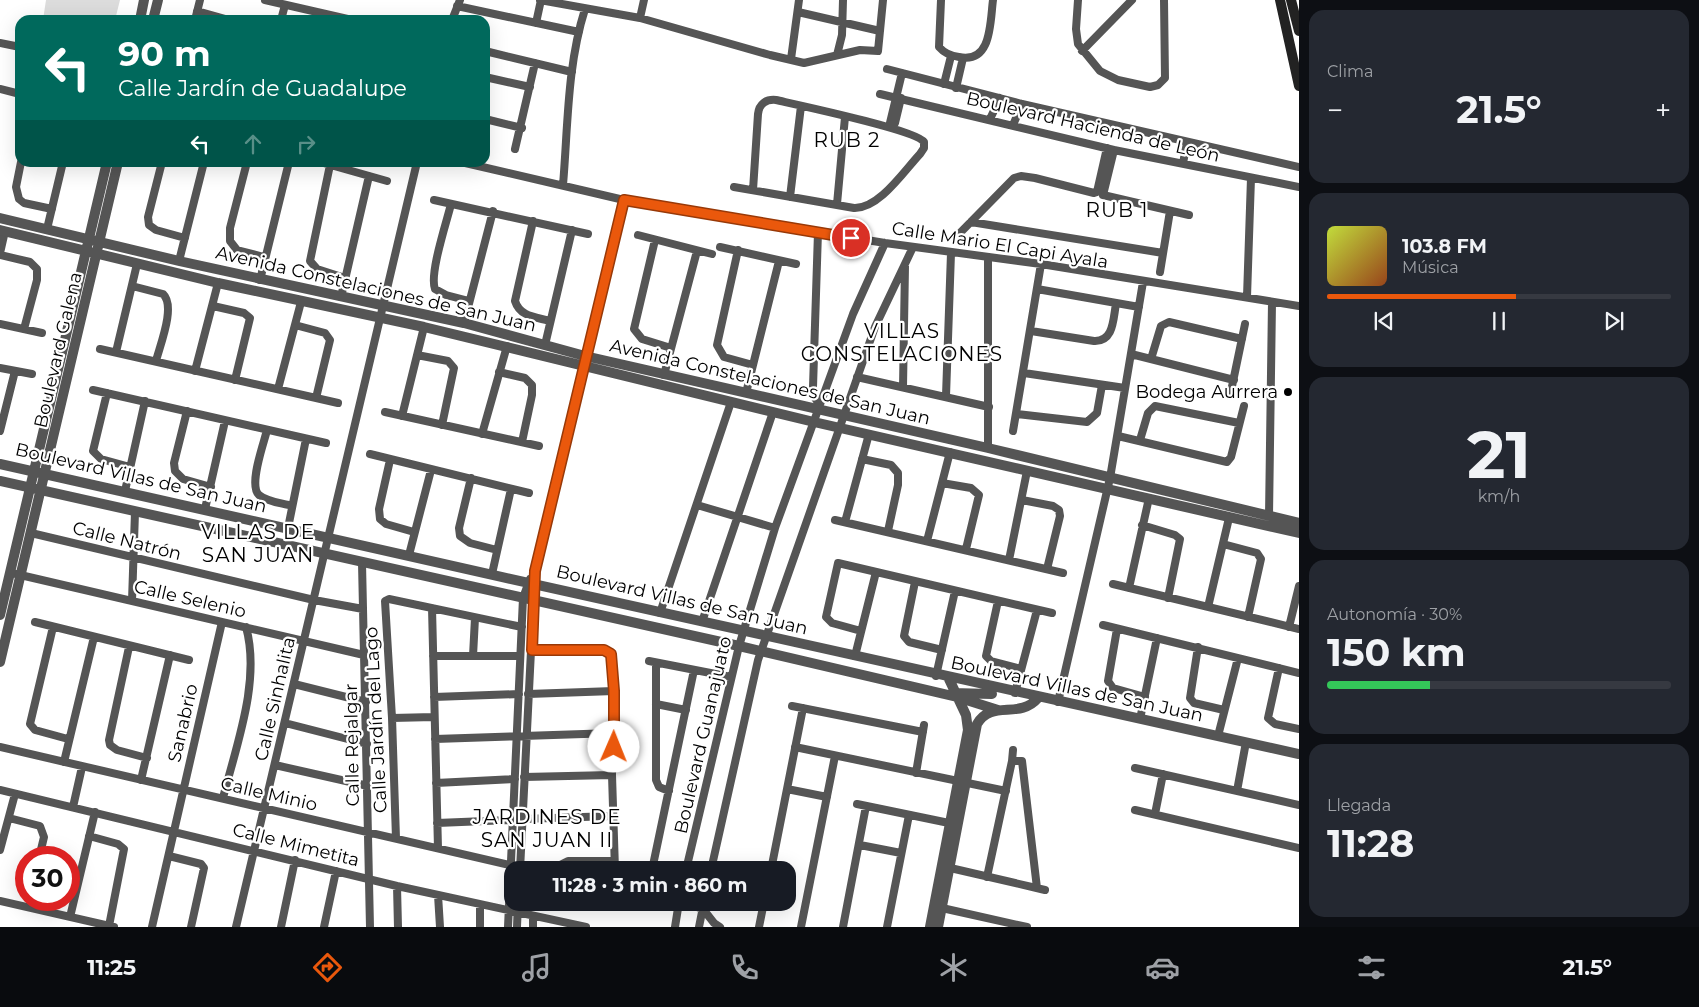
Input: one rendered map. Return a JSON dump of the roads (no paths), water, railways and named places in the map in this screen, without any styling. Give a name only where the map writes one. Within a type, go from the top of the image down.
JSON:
[{"type":"main road","points":[[1280,0],[1299,86]]},
{"type":"main road","points":[[1291,0],[1299,31]]},
{"type":"street","points":[[141,15],[144,0]]},
{"type":"street","points":[[154,15],[158,0]]},
{"type":"street","points":[[196,15],[200,0]]},
{"type":"street","points":[[265,0],[331,15]]},
{"type":"street","points":[[306,9],[308,0]]},
{"type":"street","points":[[536,23],[540,0],[640,18],[770,55],[810,63],[837,55],[878,51],[883,0]]},
{"type":"street","points":[[640,18],[644,0]]},
{"type":"street","points":[[791,59],[799,0]]},
{"type":"street","points":[[837,55],[842,39],[843,0]]},
{"type":"street","points":[[941,0],[939,47],[950,56],[963,58],[976,58],[982,52],[993,0]]},
{"type":"street","points":[[1078,0],[1077,38],[1082,51],[1106,75],[1150,87],[1158,85],[1164,78],[1165,72],[1164,0]]},
{"type":"street","points":[[1082,51],[1129,1]]},
{"type":"street","points":[[454,15],[459,3],[578,32]]},
{"type":"street","points":[[282,15],[285,5]]},
{"type":"street","points":[[563,185],[572,72],[578,32],[585,9]]},
{"type":"street","points":[[197,11],[211,15]]},
{"type":"street","points":[[798,12],[880,31]]},
{"type":"street","points":[[0,43],[15,47]]},
{"type":"street","points":[[490,52],[572,72]]},
{"type":"street","points":[[944,84],[950,56]]},
{"type":"street","points":[[956,88],[963,58]]},
{"type":"street","points":[[515,149],[522,128],[535,63]]},
{"type":"street","points":[[887,69],[1022,104],[1299,168]]},
{"type":"street","points":[[891,128],[904,73]]},
{"type":"street","points":[[490,79],[530,87]]},
{"type":"street","points":[[0,89],[15,93]]},
{"type":"street","name":"Boulevard Hacienda de León","points":[[880,94],[990,118],[1110,149],[1299,187]]},
{"type":"street","points":[[990,118],[1000,98]]},
{"type":"street","points":[[734,187],[862,208],[873,204],[924,148],[922,138],[891,128],[772,99],[760,106],[753,190]]},
{"type":"street","points":[[1013,125],[1022,104]]},
{"type":"street","points":[[790,197],[801,106]]},
{"type":"street","points":[[837,204],[845,117]]},
{"type":"street","points":[[490,120],[522,128]]},
{"type":"street","points":[[1183,163],[1186,143]]},
{"type":"street","points":[[1110,149],[1103,195],[1188,215]]},
{"type":"street","points":[[955,238],[1009,182],[1021,176],[1097,192],[1110,149]]},
{"type":"street","points":[[20,167],[16,187],[19,199],[24,203],[52,209]]},
{"type":"street","points":[[47,229],[62,167]]},
{"type":"street","name":"Boulevard Galena","points":[[95,241],[106,167]]},
{"type":"street","name":"Boulevard Galena","points":[[15,573],[29,488],[117,167]]},
{"type":"street","points":[[161,167],[148,217],[149,225],[156,230],[185,238]]},
{"type":"street","points":[[178,261],[203,167]]},
{"type":"street","points":[[246,167],[230,228],[230,241],[238,250],[264,257]]},
{"type":"street","points":[[260,280],[287,167]]},
{"type":"street","points":[[330,167],[310,261],[317,269],[345,278]]},
{"type":"street","points":[[337,167],[387,181]]},
{"type":"street","name":"Calle Sinhalita","points":[[236,927],[256,851],[264,809],[330,537],[415,167]]},
{"type":"street","name":"Calle Mario El Capi Ayala","points":[[483,167],[624,200],[884,243],[1041,264],[1143,282],[1247,296],[1299,306]]},
{"type":"street","points":[[341,297],[369,176]]},
{"type":"street","points":[[1247,296],[1251,178]]},
{"type":"street","points":[[434,200],[493,211],[588,234]]},
{"type":"street","points":[[511,861],[523,598],[532,582],[535,571],[624,200]]},
{"type":"street","points":[[451,204],[434,272],[433,285],[435,289],[446,295],[469,300]]},
{"type":"street","points":[[464,323],[493,211]]},
{"type":"street","points":[[1160,272],[1170,211]]},
{"type":"street","name":"Avenida Constelaciones de San Juan","points":[[0,218],[260,280],[464,323],[545,345],[584,361],[731,402],[814,422],[1027,471],[1109,484],[1299,523]]},
{"type":"street","points":[[533,221],[515,301],[520,311],[525,314],[550,321]]},
{"type":"street","points":[[971,222],[1163,253]]},
{"type":"street","points":[[545,345],[572,230]]},
{"type":"street","points":[[3,231],[0,254],[30,262],[37,269],[37,280],[24,329]]},
{"type":"street","name":"Avenida Constelaciones de San Juan","points":[[3,231],[301,302],[424,326],[507,346],[664,375],[818,407],[844,416],[988,448],[1109,484],[1149,498],[1299,533]]},
{"type":"street","points":[[818,232],[813,395],[818,407]]},
{"type":"street","points":[[638,235],[712,254]]},
{"type":"street","points":[[655,240],[634,329],[642,339],[671,348]]},
{"type":"street","name":"Boulevard Guanajuato","points":[[688,861],[739,646],[775,528],[853,314],[884,243]]},
{"type":"street","points":[[720,247],[796,264]]},
{"type":"street","name":"Boulevard Guanajuato","points":[[713,861],[755,673],[857,377],[876,327],[913,247]]},
{"type":"street","points":[[738,250],[716,345],[719,353],[724,357],[753,365]]},
{"type":"street","points":[[664,375],[696,251]]},
{"type":"street","points":[[946,396],[951,252]]},
{"type":"street","name":"Boulevard Galena","points":[[15,573],[31,532],[42,491],[92,253]]},
{"type":"street","points":[[988,257],[988,448]]},
{"type":"street","points":[[746,393],[779,261]]},
{"type":"street","points":[[116,352],[137,264]]},
{"type":"street","points":[[903,387],[905,264]]},
{"type":"street","points":[[1013,431],[1041,264]]},
{"type":"street","points":[[1058,702],[1109,484],[1143,282]]},
{"type":"street","points":[[196,371],[218,283]]},
{"type":"street","points":[[132,286],[163,294],[169,301],[169,312],[156,361]]},
{"type":"street","points":[[1037,289],[1139,307]]},
{"type":"street","points":[[278,390],[301,302]]},
{"type":"street","points":[[1269,516],[1272,302]]},
{"type":"street","points":[[1031,331],[1094,341],[1103,340],[1110,334],[1116,304]]},
{"type":"street","points":[[213,306],[244,313],[250,318],[235,380]]},
{"type":"street","points":[[1151,359],[1161,326],[1170,322],[1242,339]]},
{"type":"street","points":[[0,324],[42,333]]},
{"type":"street","points":[[1230,396],[1245,324]]},
{"type":"street","points":[[295,325],[325,333],[330,340],[316,398]]},
{"type":"street","points":[[402,416],[424,326]]},
{"type":"street","points":[[482,434],[507,346]]},
{"type":"street","points":[[100,349],[338,403]]},
{"type":"street","points":[[1131,354],[1234,380]]},
{"type":"street","points":[[417,355],[448,361],[454,368],[442,425]]},
{"type":"street","points":[[0,368],[32,374]]},
{"type":"street","points":[[0,431],[15,371]]},
{"type":"street","points":[[499,372],[525,378],[532,385],[532,395],[522,442]]},
{"type":"street","points":[[1024,373],[1125,388]]},
{"type":"street","points":[[857,377],[989,407]]},
{"type":"street","points":[[1017,414],[1087,422],[1097,413],[1102,384]]},
{"type":"street","points":[[93,390],[326,443]]},
{"type":"street","points":[[107,393],[93,452],[101,459],[130,467]]},
{"type":"street","points":[[125,491],[145,401]]},
{"type":"street","points":[[660,612],[731,402]]},
{"type":"street","points":[[1140,440],[1148,413],[1155,406],[1239,423]]},
{"type":"street","points":[[1118,436],[1227,462],[1231,457],[1244,406]]},
{"type":"street","points":[[188,411],[174,463],[175,472],[183,479],[210,487]]},
{"type":"street","points":[[385,412],[539,446]]},
{"type":"street","points":[[702,622],[773,412]]},
{"type":"street","points":[[205,509],[225,421]]},
{"type":"street","points":[[267,430],[255,478],[256,492],[265,498],[292,506]]},
{"type":"street","points":[[845,522],[869,434]]},
{"type":"street","points":[[288,528],[306,439]]},
{"type":"street","points":[[927,541],[950,452]]},
{"type":"street","points":[[370,454],[430,470],[530,492]]},
{"type":"street","points":[[862,459],[890,465],[898,473],[898,485],[888,531]]},
{"type":"street","points":[[390,460],[379,509],[380,519],[386,524],[414,532]]},
{"type":"street","name":"Boulevard Villas de San Juan","points":[[0,464],[532,582],[936,676],[1299,754]]},
{"type":"street","points":[[409,555],[430,470]]},
{"type":"street","points":[[1009,560],[1027,471]]},
{"type":"street","points":[[471,478],[459,528],[460,536],[470,543],[497,550]]},
{"type":"street","name":"Boulevard Villas de San Juan","points":[[0,481],[953,695],[998,710]]},
{"type":"street","points":[[942,483],[970,488],[979,495],[966,549]]},
{"type":"street","points":[[492,574],[511,489]]},
{"type":"street","points":[[1129,588],[1149,498]]},
{"type":"street","points":[[1022,500],[1053,506],[1059,510],[1060,516],[1047,569]]},
{"type":"street","points":[[697,505],[775,528]]},
{"type":"street","points":[[132,601],[135,512]]},
{"type":"street","points":[[1208,607],[1229,518]]},
{"type":"street","points":[[835,520],[1063,573]]},
{"type":"street","points":[[1142,525],[1175,535],[1180,539],[1168,598]]},
{"type":"street","name":"Calle Natrón","points":[[31,532],[314,600],[363,609]]},
{"type":"street","points":[[1222,544],[1257,553],[1261,558],[1248,617]]},
{"type":"street","name":"Calle Rejalgar","points":[[362,563],[370,927]]},
{"type":"street","points":[[861,631],[832,623],[826,617],[838,563],[1052,613]]},
{"type":"street","points":[[855,656],[876,572]]},
{"type":"street","points":[[0,615],[15,573]]},
{"type":"street","points":[[0,662],[15,573]]},
{"type":"street","name":"Calle Selenio","points":[[15,573],[364,655]]},
{"type":"street","points":[[520,861],[528,694],[532,650],[534,601],[532,582]]},
{"type":"street","points":[[915,582],[904,634],[905,639],[909,642],[942,650]]},
{"type":"street","points":[[1113,584],[1299,629]]},
{"type":"street","points":[[1289,626],[1299,586]]},
{"type":"street","points":[[936,676],[955,591]]},
{"type":"street","name":"Calle Jardín del Lago","points":[[396,838],[392,718],[385,601],[389,599],[432,608]]},
{"type":"street","points":[[998,601],[986,656],[991,661],[1021,669]]},
{"type":"street","points":[[438,848],[432,608],[522,628]]},
{"type":"street","points":[[953,695],[1010,696],[1015,693],[1037,610]]},
{"type":"street","points":[[473,656],[475,618]]},
{"type":"street","points":[[35,622],[129,647],[189,660]]},
{"type":"street","name":"Sanabrio","points":[[152,927],[222,622]]},
{"type":"street","points":[[1103,626],[1198,647],[1299,673]]},
{"type":"street","points":[[53,627],[30,724],[35,730],[68,739]]},
{"type":"street","points":[[223,798],[250,681],[250,646],[246,627]]},
{"type":"street","points":[[1117,628],[1108,679],[1109,684],[1113,688],[1144,697]]},
{"type":"street","points":[[64,762],[68,739],[94,638]]},
{"type":"street","points":[[1140,719],[1157,638]]},
{"type":"street","points":[[129,647],[110,736],[110,744],[117,750],[147,758]]},
{"type":"street","points":[[1198,647],[1190,698],[1194,703],[1224,710]]},
{"type":"street","points":[[532,650],[604,650],[611,654],[613,660],[614,691],[612,775],[614,861]]},
{"type":"street","points":[[141,780],[170,656]]},
{"type":"street","points":[[433,656],[520,656]]},
{"type":"street","points":[[1218,736],[1238,658]]},
{"type":"street","points":[[669,791],[662,789],[656,784],[656,704],[652,662],[731,677]]},
{"type":"street","points":[[1279,668],[1268,718],[1275,724],[1299,730]]},
{"type":"street","points":[[654,861],[694,670]]},
{"type":"street","points":[[930,927],[945,867],[962,782],[968,730],[966,715],[953,695],[950,679]]},
{"type":"street","points":[[294,684],[366,702]]},
{"type":"street","points":[[528,694],[614,691]]},
{"type":"street","points":[[434,697],[519,694]]},
{"type":"street","points":[[938,927],[942,908],[950,824],[976,730],[982,719],[998,710],[1023,709],[1033,704],[1038,698]]},
{"type":"street","points":[[656,704],[686,710]]},
{"type":"street","points":[[792,706],[924,729],[916,772]]},
{"type":"street","points":[[773,861],[803,708]]},
{"type":"street","points":[[966,715],[972,712],[982,719]]},
{"type":"street","points":[[392,718],[434,717]]},
{"type":"street","points":[[285,723],[367,744]]},
{"type":"street","points":[[435,739],[614,733]]},
{"type":"street","points":[[1236,791],[1246,742]]},
{"type":"street","name":"Calle Minio","points":[[0,747],[504,863]]},
{"type":"street","points":[[795,747],[1006,791]]},
{"type":"street","points":[[987,877],[1013,750]]},
{"type":"street","points":[[801,927],[835,756]]},
{"type":"street","points":[[945,867],[1041,889],[1026,761],[1012,761]]},
{"type":"street","points":[[275,764],[368,786]]},
{"type":"street","points":[[73,807],[82,766]]},
{"type":"street","points":[[1135,768],[1299,805]]},
{"type":"street","points":[[1155,814],[1163,774]]},
{"type":"street","points":[[524,777],[612,775]]},
{"type":"street","points":[[436,783],[515,779]]},
{"type":"street","points":[[787,789],[827,797]]},
{"type":"street","name":"Calle Mimetita","points":[[0,790],[504,910]]},
{"type":"street","points":[[0,850],[15,794]]},
{"type":"street","points":[[857,804],[950,824]]},
{"type":"street","points":[[843,927],[866,806]]},
{"type":"street","points":[[1135,810],[1299,848]]},
{"type":"street","points":[[70,917],[95,812]]},
{"type":"street","points":[[887,927],[909,815]]},
{"type":"street","points":[[522,820],[613,816]]},
{"type":"street","points":[[9,818],[40,826],[44,837],[42,846]]},
{"type":"street","points":[[437,823],[513,820]]},
{"type":"street","points":[[47,911],[111,926],[124,849],[118,844],[89,836]]},
{"type":"street","points":[[860,845],[901,853]]},
{"type":"street","points":[[169,856],[201,864],[204,868],[191,927]]},
{"type":"street","points":[[280,927],[295,860]]},
{"type":"street","points":[[324,927],[336,871]]},
{"type":"street","points":[[397,886],[398,927]]},
{"type":"street","points":[[438,895],[440,927]]},
{"type":"street","points":[[0,901],[15,903]]},
{"type":"street","points":[[480,905],[480,927]]},
{"type":"street","points":[[942,908],[1027,927]]},
{"type":"street","points":[[508,927],[509,911]]},
{"type":"street","name":"Calle Mimetita","points":[[509,911],[586,927]]},
{"type":"street","points":[[674,927],[678,911]]},
{"type":"street","points":[[699,927],[702,911]]},
{"type":"street","points":[[706,911],[714,923],[720,927]]},
{"type":"street","points":[[759,927],[762,911]]},
{"type":"street","points":[[517,927],[518,913]]},
{"type":"street","points":[[366,927],[370,915]]},
{"type":"street","points":[[533,916],[533,927]]},
{"type":"place","name":"Bodega Aurrera","points":[[1288,392]]},
{"type":"district","name":"RUB 2","points":[[847,140]]},
{"type":"district","name":"RUB 1","points":[[1117,210]]},
{"type":"district","name":"VILLAS CONSTELACIONES","points":[[902,342]]},
{"type":"district","name":"VILLAS DE SAN JUAN","points":[[258,544]]},
{"type":"district","name":"JARDINES DE SAN JUAN II","points":[[547,828]]}]
